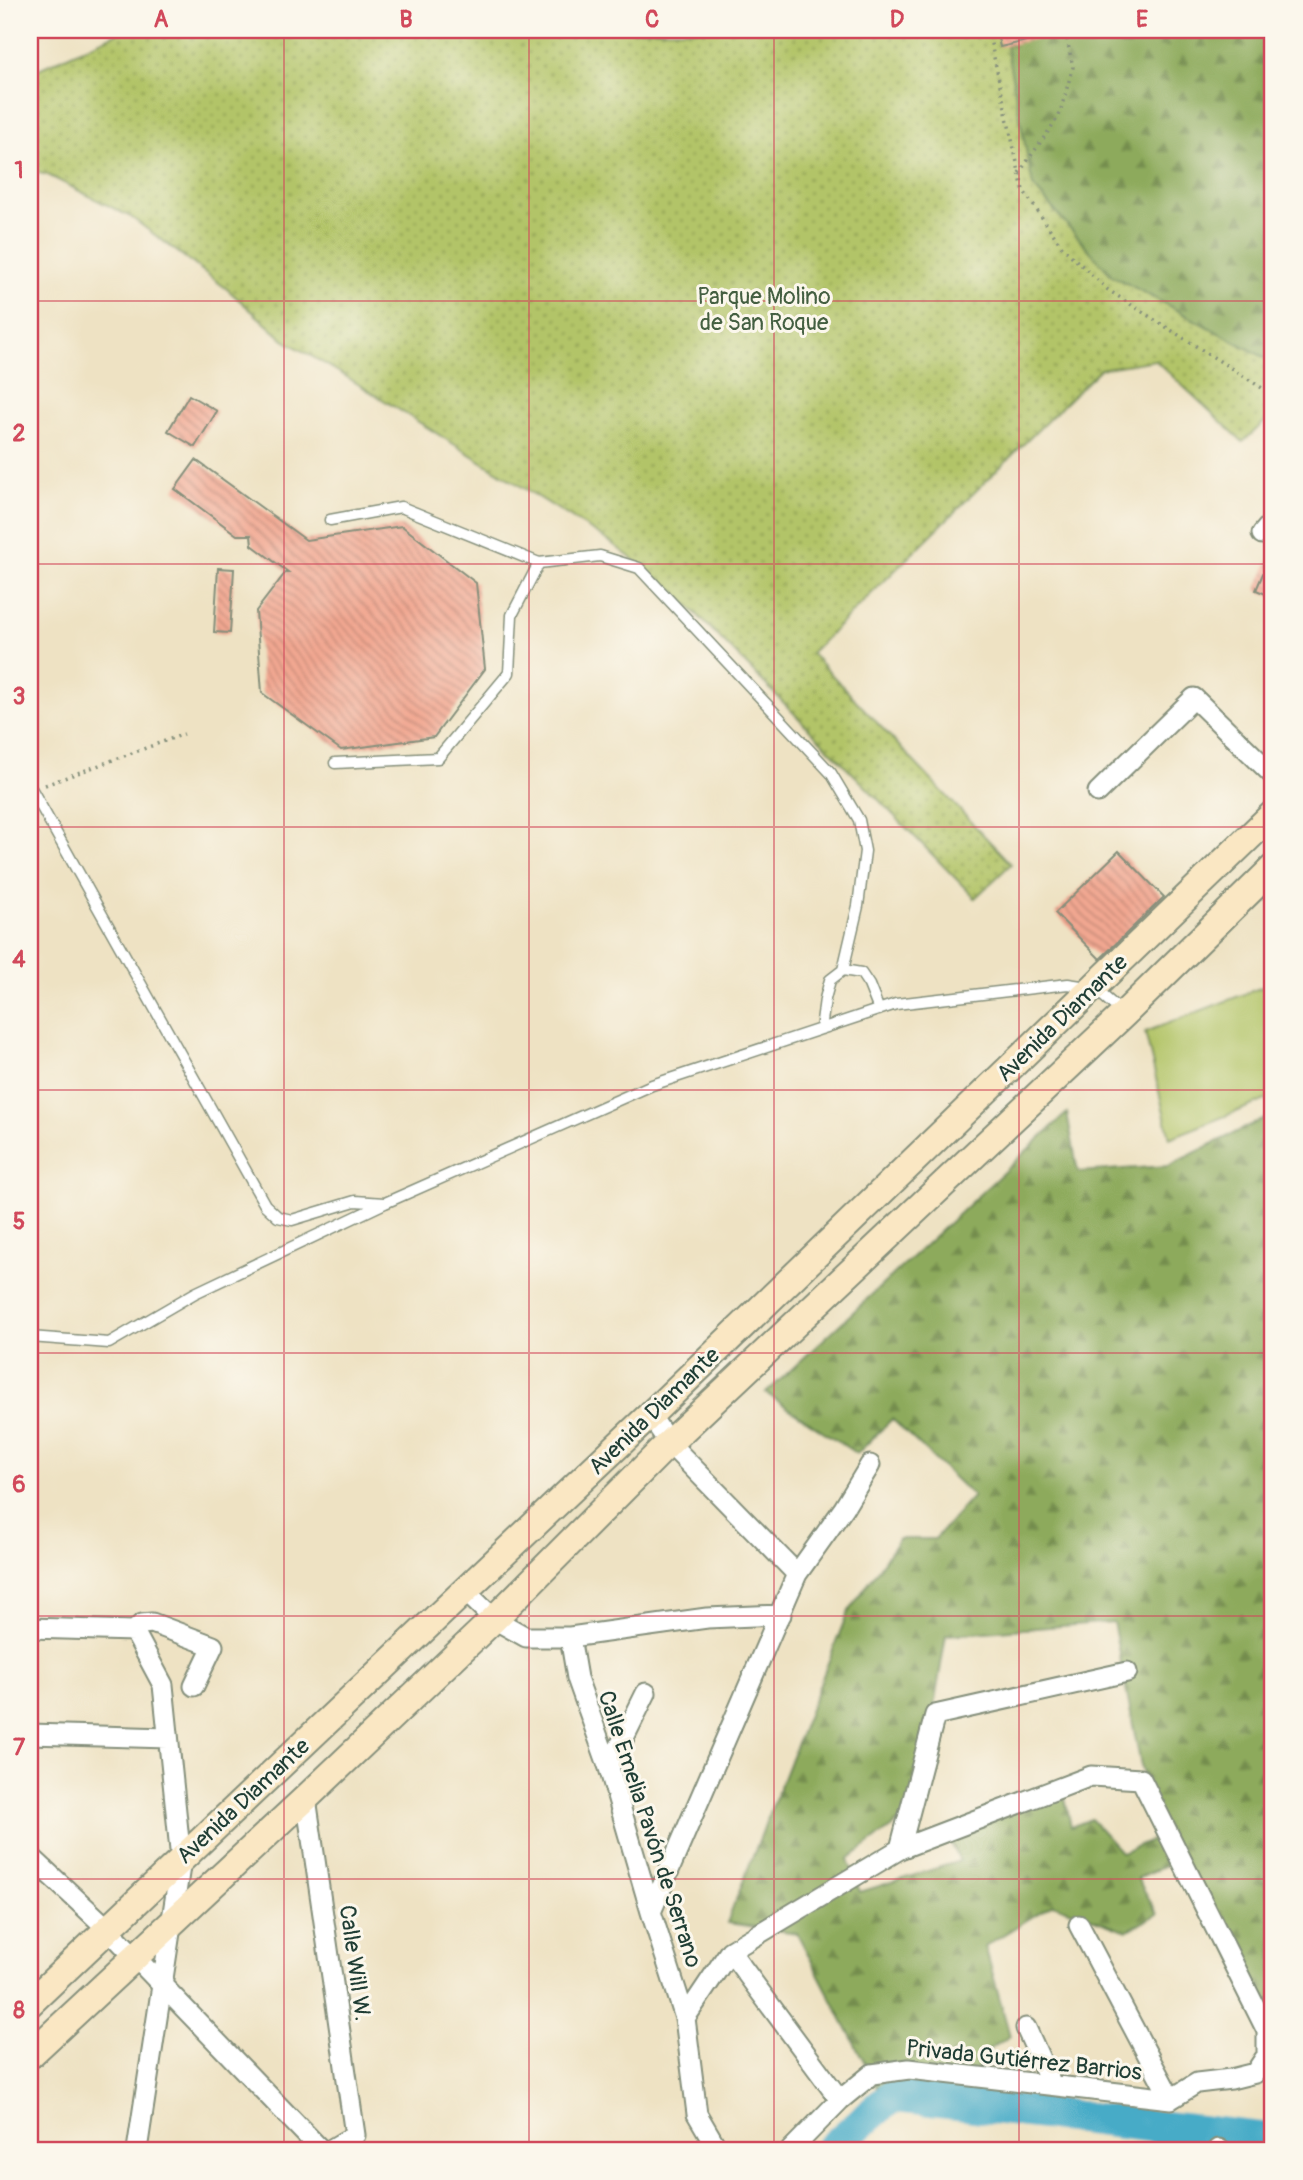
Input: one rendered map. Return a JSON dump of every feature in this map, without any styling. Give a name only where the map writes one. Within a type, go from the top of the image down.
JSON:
[{"type":"main road","name":"Avenida Diamante","points":[[30,2003],[650,1415],[1273,814]]},
{"type":"main road","points":[[1226,859],[1254,887]]},
{"type":"main road","name":"Avenida Diamante","points":[[30,2055],[494,1619],[669,1443],[1124,1014],[1273,868]]},
{"type":"street","points":[[1098,792],[1194,698],[1273,775]]},
{"type":"street","points":[[650,1415],[669,1443],[797,1574]]},
{"type":"street","points":[[651,1912],[797,1574],[844,1508],[870,1465]]},
{"type":"street","points":[[465,1591],[494,1619],[526,1637],[569,1637],[707,1618],[781,1615]]},
{"type":"street","points":[[30,1628],[134,1631],[142,1624],[152,1623],[213,1646],[194,1686]]},
{"type":"street","points":[[134,1631],[163,1685],[181,1860],[137,2150]]},
{"type":"street","name":"Calle Emelia Pavón de Serrano","points":[[569,1637],[577,1678],[609,1768],[685,2018],[696,2114],[718,2150]]},
{"type":"street","points":[[685,2018],[730,1951],[900,1849],[935,1715],[1126,1672]]},
{"type":"street","points":[[609,1768],[646,1693]]},
{"type":"street","points":[[30,1734],[168,1738]]},
{"type":"street","name":"Privada Gutiérrez Barrios","points":[[792,2150],[840,2100],[872,2074],[909,2069],[1171,2099],[1197,2083],[1255,2073],[1267,2055],[1268,2031],[1141,1779],[1091,1776],[900,1849]]},
{"type":"street","name":"Calle Will W.","points":[[306,1798],[355,2135],[330,2150]]},
{"type":"street","points":[[30,1856],[108,1929],[321,2150]]},
{"type":"street","points":[[1080,1925],[1171,2099]]},
{"type":"street","points":[[730,1951],[840,2100]]},
{"type":"street","points":[[1026,2028],[1052,2085]]},
{"type":"lane","points":[[330,520],[401,507],[539,563],[600,556],[639,568],[831,773],[859,820],[865,851],[858,905],[843,970],[830,980],[821,1029]]},
{"type":"lane","points":[[335,763],[438,758],[509,673],[512,615],[539,563]]},
{"type":"lane","points":[[32,790],[265,1205],[278,1217],[292,1220],[355,1201],[384,1203]]},
{"type":"lane","points":[[843,970],[861,973],[879,1010]]},
{"type":"lane","points":[[30,1337],[109,1343],[195,1293],[384,1203],[652,1085],[896,1004],[1068,984],[1094,988],[1124,1014]]},
{"type":"path","points":[[988,30],[1023,190],[1063,248],[1108,290],[1273,396]]},
{"type":"path","points":[[1019,173],[1059,116],[1073,68],[1065,30]]},
{"type":"path","points":[[32,790],[184,734]]},
{"type":"green space","name":"Parque Molino de San Roque","points":[[124,30],[1273,30],[1273,414],[1243,442],[1155,360],[1100,369],[811,653],[1011,864],[975,898],[672,589],[610,542],[284,340],[227,289],[131,217],[48,175],[30,171],[30,73]]},
{"type":"green space","points":[[1003,30],[1273,30],[1273,362],[1111,275],[1033,186]]},
{"type":"green space","points":[[1273,983],[1273,1097],[1170,1138],[1145,1032]]},
{"type":"green space","points":[[1067,1113],[1078,1172],[1168,1166],[1273,1114],[1273,2025],[1177,1861],[1137,1878],[1158,1914],[1127,1931],[1053,1904],[985,1946],[1010,2036],[975,2059],[986,2088],[877,2086],[797,1933],[727,1923],[847,1614],[899,1539],[935,1539],[973,1496],[892,1419],[857,1454],[766,1393]],"holes":[[[1113,1622],[1155,1838],[1122,1853],[1091,1819],[1071,1827],[1065,1798],[944,1829],[960,1861],[860,1892],[848,1859],[917,1809],[946,1635]]]},
{"type":"building","points":[[996,30],[1048,30],[1049,36],[1000,47]]},
{"type":"building","points":[[189,395],[217,411],[195,447],[168,431]]},
{"type":"building","points":[[196,460],[306,540],[402,526],[476,583],[485,669],[434,737],[341,750],[262,693],[256,611],[288,572],[252,545],[251,535],[237,535],[175,489]]},
{"type":"building","points":[[1273,550],[1273,597],[1256,590]]},
{"type":"building","points":[[218,568],[234,569],[230,633],[214,632]]},
{"type":"building","points":[[1119,851],[1164,897],[1100,959],[1055,913]]},
{"type":"waterway","points":[[830,2150],[892,2096],[1273,2140]]}]
